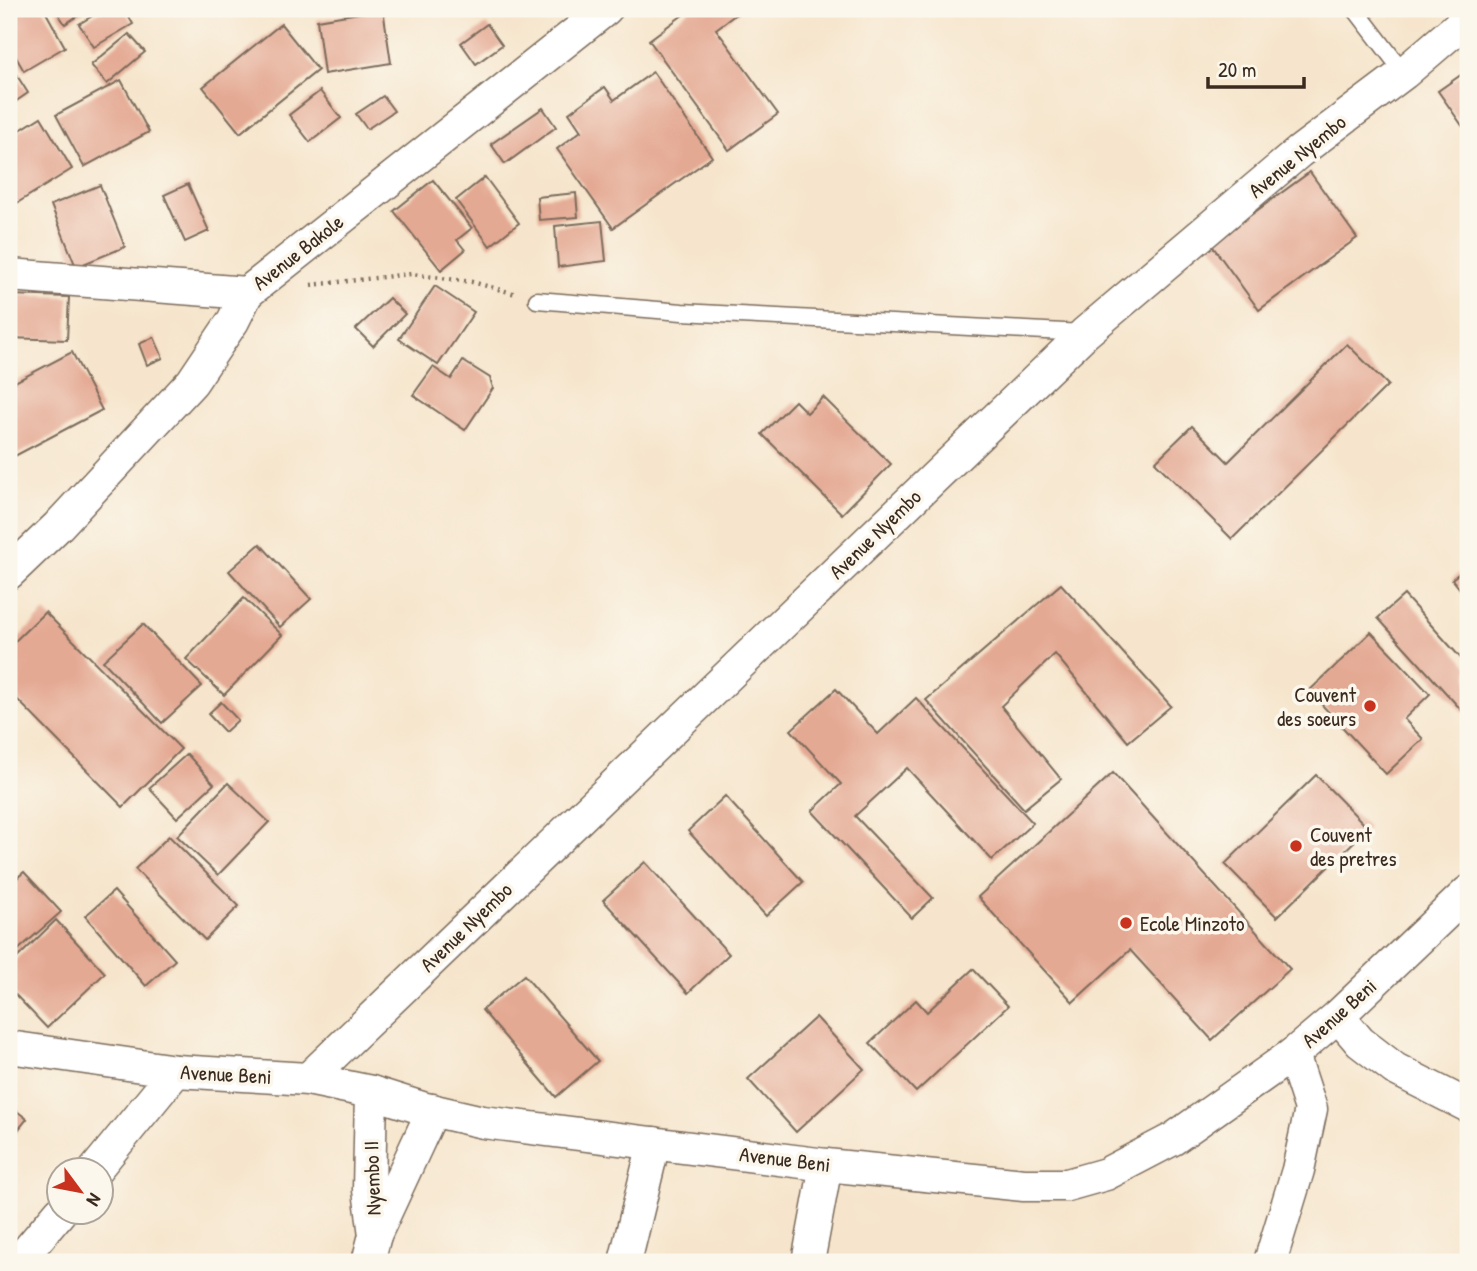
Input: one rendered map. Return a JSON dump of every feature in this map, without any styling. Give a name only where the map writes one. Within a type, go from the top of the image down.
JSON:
[{"type":"street","name":"Avenue Bakole","points":[[9,573],[58,526],[192,382],[233,321],[247,293],[606,9]]},
{"type":"street","name":"Avenue Nyembo","points":[[307,1079],[1084,333],[1299,152],[1404,73],[1468,18]]},
{"type":"street","points":[[9,275],[247,293]]},
{"type":"street","name":"Avenue Beni","points":[[9,1047],[176,1071],[307,1079],[372,1092],[483,1122],[827,1165],[1024,1185],[1067,1185],[1106,1174],[1173,1139],[1293,1054],[1338,1016],[1468,892]]},
{"type":"street","points":[[1338,1016],[1360,1042],[1395,1069],[1468,1106]]},
{"type":"street","points":[[1270,1262],[1298,1170],[1311,1109],[1293,1054]]},
{"type":"street","points":[[106,1156],[176,1071]]},
{"type":"street","name":"Nyembo II","points":[[372,1092],[369,1190],[372,1249]]},
{"type":"street","points":[[372,1249],[433,1110]]},
{"type":"street","points":[[625,1262],[654,1143]]},
{"type":"street","points":[[808,1262],[827,1165]]},
{"type":"street","points":[[19,1262],[49,1226]]},
{"type":"lane","points":[[1355,9],[1404,73]]},
{"type":"lane","points":[[537,300],[682,312],[1084,333]]},
{"type":"path","points":[[310,285],[411,274],[472,282],[537,300]]},
{"type":"building","points":[[9,9],[44,9],[65,47],[24,71],[9,45]]},
{"type":"building","points":[[55,9],[88,9],[65,24]]},
{"type":"building","points":[[104,9],[124,9],[133,24],[94,47],[79,24]]},
{"type":"building","points":[[383,9],[391,63],[324,74],[317,20]]},
{"type":"building","points":[[691,9],[743,9],[716,29],[778,114],[729,150],[649,40]]},
{"type":"building","points":[[281,24],[318,70],[240,133],[203,87]]},
{"type":"building","points":[[487,24],[502,45],[476,64],[461,43]]},
{"type":"building","points":[[129,34],[145,52],[107,84],[91,65]]},
{"type":"building","points":[[9,63],[28,93],[9,106]]},
{"type":"building","points":[[1468,70],[1468,134],[1438,91]]},
{"type":"building","points":[[653,72],[712,157],[613,228],[557,149],[581,131],[569,113],[605,87],[614,100]]},
{"type":"building","points":[[121,80],[149,132],[84,167],[56,115]]},
{"type":"building","points":[[320,91],[341,118],[310,142],[289,115]]},
{"type":"building","points":[[383,96],[394,111],[367,129],[356,114]]},
{"type":"building","points":[[543,108],[556,127],[505,164],[491,144]]},
{"type":"building","points":[[41,117],[72,169],[9,208],[9,137]]},
{"type":"building","points":[[1310,172],[1357,238],[1259,310],[1211,244]]},
{"type":"building","points":[[485,177],[519,223],[490,246],[456,200]]},
{"type":"building","points":[[433,180],[472,228],[457,240],[465,250],[441,270],[394,211]]},
{"type":"building","points":[[188,184],[209,231],[185,242],[164,195]]},
{"type":"building","points":[[100,185],[125,247],[76,267],[51,205]]},
{"type":"building","points":[[576,193],[578,217],[539,220],[537,197]]},
{"type":"building","points":[[602,221],[606,261],[558,267],[555,226]]},
{"type":"building","points":[[435,286],[474,312],[438,365],[399,339]]},
{"type":"building","points":[[9,295],[69,297],[67,340],[9,338]]},
{"type":"building","points":[[389,298],[405,314],[373,346],[356,329]]},
{"type":"building","points":[[154,337],[163,358],[147,365],[139,344]]},
{"type":"building","points":[[1347,344],[1388,385],[1232,539],[1155,462],[1192,426],[1228,462]]},
{"type":"building","points":[[72,352],[102,410],[9,459],[9,385]]},
{"type":"building","points":[[463,361],[490,378],[493,388],[465,430],[413,395],[433,367],[451,379]]},
{"type":"building","points":[[823,397],[891,464],[842,514],[762,434],[795,401],[807,413]]},
{"type":"building","points":[[260,544],[311,599],[280,627],[229,571]]},
{"type":"building","points":[[1468,566],[1468,599],[1452,579]]},
{"type":"building","points":[[1061,584],[1171,706],[1128,742],[1055,654],[1001,706],[1061,779],[1024,809],[926,700]]},
{"type":"building","points":[[1404,595],[1468,666],[1468,711],[1465,714],[1378,618]]},
{"type":"building","points":[[244,598],[282,635],[224,695],[186,659]]},
{"type":"building","points":[[45,612],[181,749],[123,807],[9,691],[9,647]]},
{"type":"building","points":[[143,624],[202,686],[162,723],[103,661]]},
{"type":"building","name":"Couvent des soeurs","points":[[1371,632],[1430,694],[1404,719],[1423,739],[1386,774],[1309,691]]},
{"type":"building","points":[[836,689],[878,734],[916,698],[1033,823],[992,860],[907,768],[855,816],[933,898],[912,918],[812,811],[841,784],[791,730]]},
{"type":"building","points":[[221,702],[238,720],[225,732],[208,714]]},
{"type":"building","points":[[187,754],[214,784],[177,818],[149,788]]},
{"type":"building","name":"Ecole Minzoto","points":[[1113,773],[1290,969],[1212,1040],[1130,950],[1073,1002],[978,897]]},
{"type":"building","name":"Couvent des pretres","points":[[1316,775],[1368,828],[1277,917],[1225,864]]},
{"type":"building","points":[[228,783],[269,822],[218,875],[177,836]]},
{"type":"building","points":[[725,796],[803,882],[766,916],[688,831]]},
{"type":"building","points":[[169,836],[239,906],[205,940],[135,869]]},
{"type":"building","points":[[645,862],[729,954],[688,993],[603,900]]},
{"type":"building","points":[[24,872],[61,912],[9,958],[9,885]]},
{"type":"building","points":[[114,891],[175,960],[146,986],[85,916]]},
{"type":"building","points":[[56,920],[105,973],[47,1028],[9,988],[9,966]]},
{"type":"building","points":[[973,969],[1008,1006],[916,1092],[870,1043],[916,1000],[927,1012]]},
{"type":"building","points":[[524,975],[598,1061],[556,1097],[482,1010]]},
{"type":"building","points":[[816,1017],[864,1069],[796,1132],[748,1079]]},
{"type":"building","points":[[9,1105],[27,1119],[9,1141]]},
{"type":"place","name":"Couvent des soeurs","points":[[1370,706]]},
{"type":"place","name":"Couvent des pretres","points":[[1296,846]]},
{"type":"place","name":"Ecole Minzoto","points":[[1126,923]]}]
